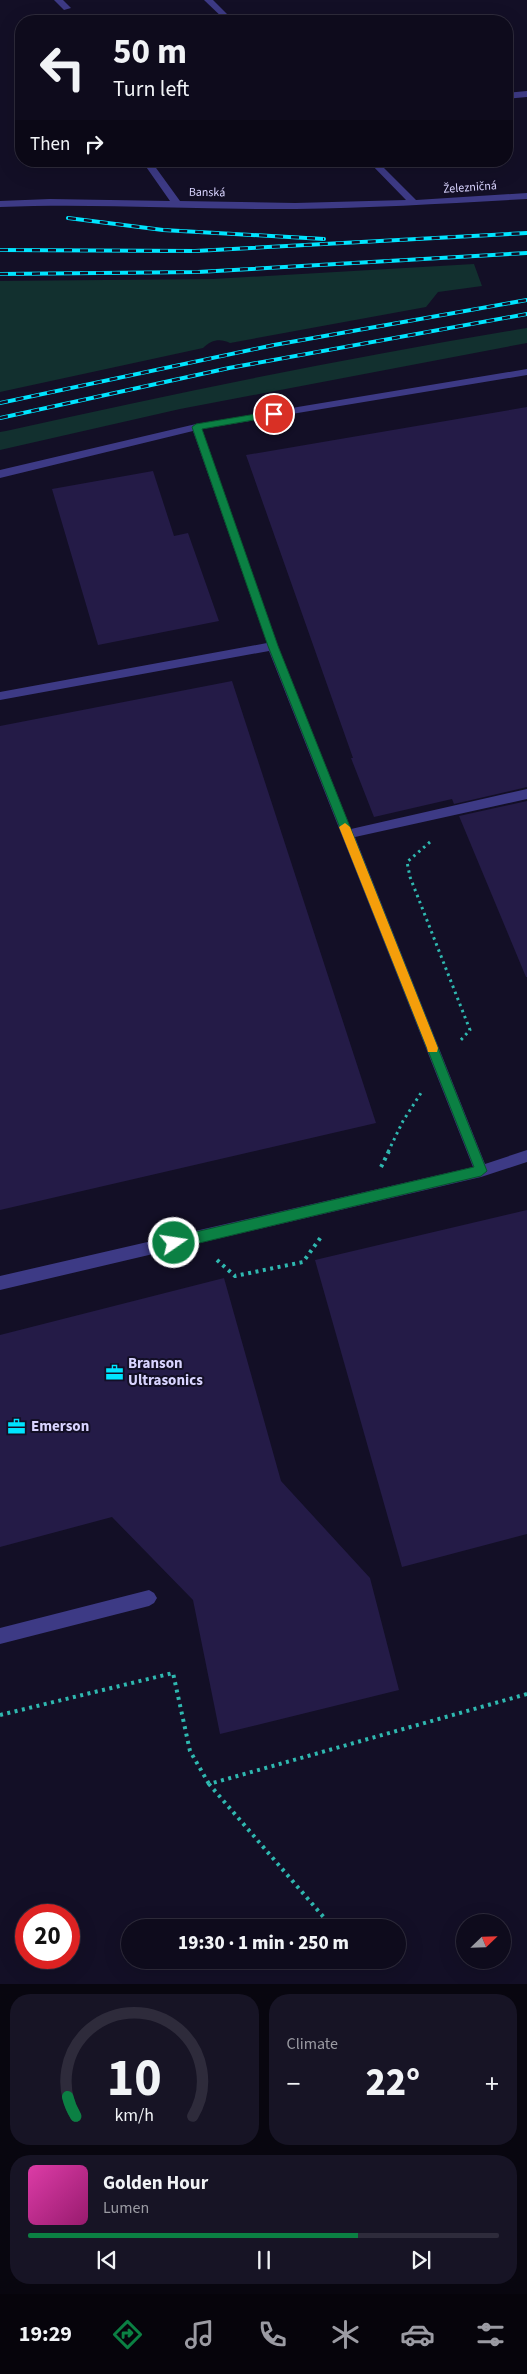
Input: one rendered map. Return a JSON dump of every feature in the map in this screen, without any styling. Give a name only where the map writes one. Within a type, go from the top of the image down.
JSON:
[{"type":"street","points":[[58,0],[67,8]]},
{"type":"street","points":[[208,0],[224,15]]},
{"type":"street","points":[[513,95],[527,94]]},
{"type":"street","points":[[153,167],[177,204]]},
{"type":"street","points":[[378,167],[414,203]]},
{"type":"street","name":"Železničná","points":[[414,203],[527,196]]},
{"type":"street","name":"Banská","points":[[1,203],[295,206],[414,203]]},
{"type":"street","points":[[0,474],[196,427],[527,372]]},
{"type":"street","points":[[196,427],[273,646],[481,1171]]},
{"type":"street","points":[[0,696],[273,646]]},
{"type":"street","points":[[348,834],[527,794]]},
{"type":"street","points":[[0,1284],[481,1171],[527,1156]]},
{"type":"street","points":[[0,1636],[149,1598]]},
{"type":"path","points":[[365,1198],[403,1121],[440,1066],[470,1030],[410,877],[407,862],[435,839]]},
{"type":"path","points":[[210,1259],[218,1261],[235,1276],[303,1262],[328,1230]]},
{"type":"path","points":[[0,1715],[174,1673],[190,1751],[209,1784],[325,1919]]},
{"type":"path","points":[[209,1784],[527,1694]]},
{"type":"green space","points":[[474,264],[482,286],[438,292],[426,307],[230,343],[216,341],[209,343],[203,348],[0,392],[0,281],[213,279]]},
{"type":"green space","points":[[527,328],[527,343],[180,409],[0,450],[0,432],[266,376]]},
{"type":"building","points":[[527,407],[527,787],[454,804],[452,799],[374,817],[351,758],[353,758],[246,455]]},
{"type":"building","points":[[153,471],[174,536],[188,533],[219,621],[98,645],[52,489]]},
{"type":"building","points":[[232,681],[376,1123],[0,1210],[0,726]]},
{"type":"building","points":[[527,801],[527,977],[526,977],[459,816]]},
{"type":"building","points":[[527,1210],[527,1534],[402,1567],[315,1260]]},
{"type":"building","points":[[224,1278],[281,1481],[370,1578],[399,1690],[220,1734],[193,1600],[112,1517],[0,1547],[0,1335]]},
{"type":"railway","points":[[68,218],[163,230],[324,239]]},
{"type":"railway","points":[[0,250],[195,251],[527,233]]},
{"type":"railway","points":[[0,274],[198,272],[527,253]]},
{"type":"railway","points":[[0,403],[274,345],[527,300]]},
{"type":"railway","points":[[0,418],[229,368],[527,314]]},
{"type":"slow traffic","points":[[345,827],[433,1048]]},
{"type":"place","name":"Branson Ultrasonics","points":[[114,1372]]},
{"type":"place","name":"Emerson","points":[[17,1426]]},
{"type":"route","points":[[174,1243],[481,1171],[273,646],[196,427],[274,414]]}]
